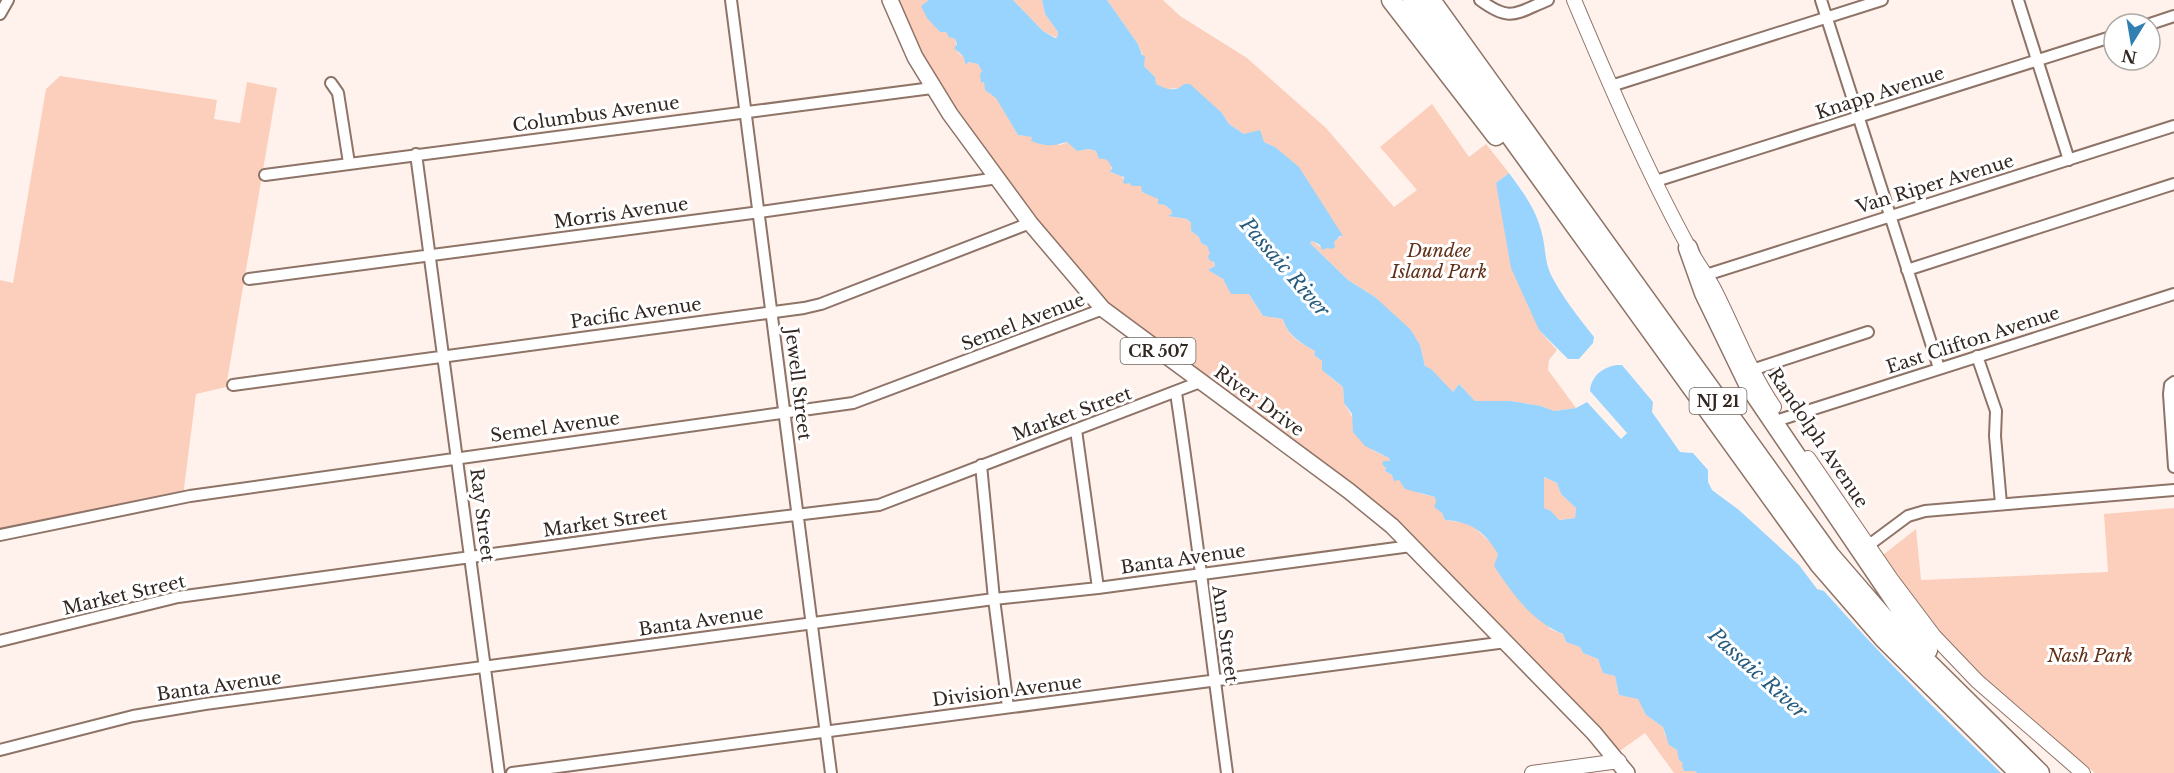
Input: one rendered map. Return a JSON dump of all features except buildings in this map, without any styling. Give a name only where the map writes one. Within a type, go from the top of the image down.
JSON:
[{"type":"highway","points":[[1391,0],[1592,262],[1648,328]]},
{"type":"highway","name":"NJ 21","points":[[1412,0],[1778,510],[1839,590],[1908,664],[2019,773]]},
{"type":"highway","name":"NJ 21","points":[[1431,0],[1830,555],[1894,629],[2040,773]]},
{"type":"highway","points":[[1688,248],[1704,293],[1740,369],[1764,410],[1921,642],[1947,674],[2040,773]]},
{"type":"main road","name":"River Drive","points":[[890,0],[915,57],[932,88],[1030,223],[1103,309],[1349,491],[1392,526],[1594,733],[1623,767]]},
{"type":"street","points":[[0,14],[8,0]]},
{"type":"street","name":"Jewell Street","points":[[731,0],[831,773]]},
{"type":"street","points":[[1480,0],[1496,12],[1507,15],[1548,0]]},
{"type":"street","name":"Randolph Avenue","points":[[1574,0],[1611,86],[1688,248],[1706,275],[1752,370],[1782,419],[1906,600],[1947,651],[1994,696],[2083,773]]},
{"type":"street","points":[[1821,0],[1939,368]]},
{"type":"street","points":[[1611,86],[1882,0]]},
{"type":"street","points":[[2018,0],[2069,160]]},
{"type":"street","name":"Knapp Avenue","points":[[1656,181],[2102,40]]},
{"type":"street","points":[[331,83],[339,93],[349,163]]},
{"type":"street","name":"Columbus Avenue","points":[[265,175],[932,88]]},
{"type":"street","name":"Van Riper Avenue","points":[[1706,275],[2174,126]]},
{"type":"street","name":"Ray Street","points":[[416,154],[499,773]]},
{"type":"street","name":"Morris Avenue","points":[[249,279],[760,212],[998,178]]},
{"type":"street","points":[[1907,270],[2174,184]]},
{"type":"street","name":"Pacific Avenue","points":[[233,385],[821,304],[1030,223]]},
{"type":"street","name":"East Clifton Avenue","points":[[1782,419],[2174,294]]},
{"type":"street","name":"Semel Avenue","points":[[0,535],[190,496],[853,403],[1103,309]]},
{"type":"street","points":[[1752,370],[1868,332]]},
{"type":"street","points":[[1977,356],[1996,411],[1995,436],[2001,504]]},
{"type":"street","name":"Market Street","points":[[0,641],[178,597],[879,505],[1200,382]]},
{"type":"street","points":[[2174,382],[2170,385],[2169,394],[2174,467]]},
{"type":"street","name":"Ann Street","points":[[1176,393],[1227,773]]},
{"type":"street","points":[[1076,430],[1098,588]]},
{"type":"street","points":[[981,465],[994,599],[1008,707]]},
{"type":"street","points":[[1869,545],[1916,513],[2174,490]]},
{"type":"street","name":"Banta Avenue","points":[[0,750],[170,709],[1411,546]]},
{"type":"street","name":"Division Avenue","points":[[512,773],[1506,642]]},
{"type":"street","points":[[1532,773],[1623,767]]},
{"type":"green space","points":[[890,0],[929,0],[924,5],[946,32],[955,39],[958,53],[963,56],[967,65],[969,62],[978,64],[982,71],[981,83],[984,82],[989,93],[996,97],[1018,135],[1060,145],[1068,142],[1077,151],[1089,149],[1096,151],[1099,158],[1105,158],[1111,162],[1111,173],[1121,175],[1124,180],[1142,186],[1142,192],[1153,195],[1160,204],[1171,210],[1172,214],[1169,216],[1187,219],[1191,223],[1191,231],[1199,237],[1201,243],[1207,246],[1215,266],[1209,270],[1223,279],[1231,293],[1249,294],[1263,316],[1283,319],[1291,334],[1315,351],[1314,355],[1322,361],[1327,373],[1343,387],[1344,403],[1372,450],[1389,458],[1390,462],[1382,463],[1386,468],[1385,471],[1422,494],[1435,497],[1445,520],[1471,524],[1491,543],[1550,629],[1563,634],[1566,642],[1581,647],[1583,653],[1598,659],[1609,673],[1615,676],[1619,695],[1638,698],[1646,715],[1663,727],[1683,763],[1684,771],[1697,773],[1674,773],[1645,733],[1614,755],[1411,546],[1103,309],[932,88]]},
{"type":"green space","points":[[1013,0],[1042,0],[1045,14],[1058,32],[1057,38],[1043,31]]},
{"type":"green space","name":"Dundee Island Park","points":[[1107,0],[1163,0],[1180,16],[1247,58],[1326,128],[1394,207],[1417,190],[1380,147],[1432,104],[1469,157],[1486,144],[1509,173],[1496,183],[1539,330],[1557,350],[1549,360],[1548,370],[1576,408],[1554,411],[1541,406],[1511,401],[1475,401],[1459,384],[1453,392],[1449,389],[1425,366],[1420,345],[1375,297],[1348,280],[1310,243],[1312,241],[1322,248],[1342,236],[1275,147],[1244,134],[1229,124],[1222,113],[1180,88],[1165,89],[1156,84],[1155,77],[1144,66],[1138,44]]},
{"type":"green space","points":[[60,76],[217,100],[214,119],[240,123],[247,82],[277,88],[226,387],[196,394],[183,496],[0,534],[0,280],[13,283],[46,89]]},
{"type":"green space","points":[[1543,477],[1557,483],[1561,494],[1576,508],[1575,518],[1558,520],[1551,511],[1543,508]]},
{"type":"green space","name":"Nash Park","points":[[2174,508],[2174,773],[2095,773],[1970,665],[1923,617],[1883,555],[1916,529],[1921,580],[2108,572],[2104,514]]},
{"type":"water","name":"Passaic River","points":[[929,0],[1013,0],[1043,31],[1057,38],[1058,32],[1045,14],[1042,0],[1107,0],[1138,44],[1142,55],[1145,56],[1144,66],[1155,77],[1156,84],[1167,89],[1174,89],[1190,84],[1222,113],[1229,124],[1244,134],[1260,130],[1264,142],[1275,147],[1299,167],[1343,236],[1334,242],[1335,247],[1332,249],[1322,250],[1320,245],[1312,241],[1310,243],[1348,280],[1375,297],[1410,329],[1420,345],[1425,366],[1431,369],[1453,392],[1459,384],[1475,401],[1511,401],[1541,406],[1554,411],[1576,408],[1587,402],[1621,439],[1627,433],[1590,391],[1596,375],[1610,366],[1622,365],[1653,402],[1652,412],[1680,452],[1693,453],[1708,470],[1708,482],[1712,490],[1739,510],[1799,565],[1817,589],[1824,591],[1911,684],[2001,773],[1697,773],[1684,771],[1677,750],[1669,745],[1663,727],[1646,715],[1638,699],[1619,695],[1615,676],[1603,673],[1598,659],[1583,653],[1580,647],[1566,642],[1563,634],[1542,622],[1524,606],[1494,566],[1498,554],[1488,539],[1470,526],[1445,520],[1442,513],[1434,507],[1435,497],[1405,489],[1399,480],[1394,481],[1392,475],[1385,471],[1386,468],[1382,464],[1383,461],[1390,461],[1389,458],[1365,446],[1353,432],[1352,414],[1344,403],[1343,387],[1322,370],[1322,361],[1314,355],[1315,351],[1291,334],[1283,319],[1263,316],[1249,294],[1231,294],[1223,279],[1208,270],[1215,266],[1214,262],[1209,260],[1210,254],[1207,246],[1201,243],[1199,237],[1191,231],[1191,223],[1187,219],[1168,216],[1172,214],[1171,210],[1165,205],[1158,204],[1158,199],[1142,192],[1141,186],[1125,184],[1124,177],[1110,172],[1112,168],[1109,162],[1099,159],[1096,151],[1089,149],[1077,151],[1067,142],[1046,145],[1031,141],[1032,137],[1018,135],[996,98],[985,90],[984,82],[981,83],[982,71],[978,64],[969,62],[966,65],[963,56],[954,48],[957,44],[955,39],[949,37],[946,32],[940,32],[927,18],[921,6]],"holes":[[[1544,477],[1557,483],[1561,494],[1576,508],[1575,518],[1559,520],[1551,511],[1544,508]]]},
{"type":"water","points":[[1509,173],[1535,214],[1543,236],[1551,275],[1566,300],[1594,337],[1593,343],[1579,359],[1568,359],[1539,330],[1511,268],[1496,183]]}]
